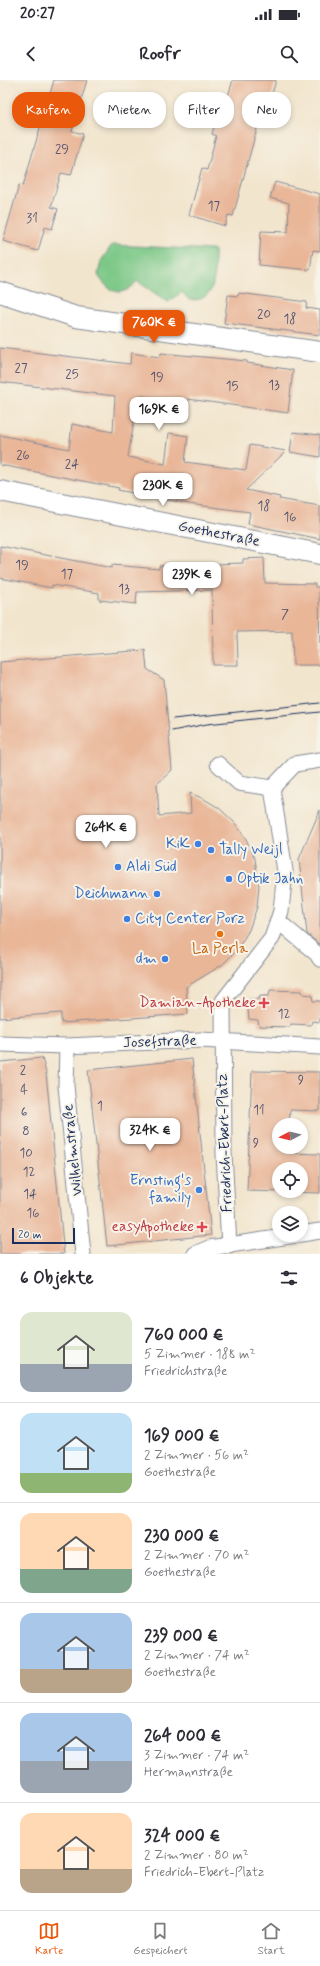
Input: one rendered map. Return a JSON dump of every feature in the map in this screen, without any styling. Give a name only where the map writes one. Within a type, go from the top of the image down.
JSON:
[{"type":"street","points":[[0,292],[76,317],[320,352]]},
{"type":"street","name":"Goethestraße","points":[[0,491],[320,554]]},
{"type":"street","points":[[218,764],[239,783],[272,788],[295,764],[320,760]]},
{"type":"street","name":"Friedrich-Ebert-Platz","points":[[229,1246],[224,1154],[222,1041],[223,1001],[272,938],[282,911],[285,870],[272,788]]},
{"type":"street","points":[[278,921],[317,954],[320,959]]},
{"type":"street","name":"Josefstraße","points":[[0,1044],[67,1046],[200,1040],[320,1047]]},
{"type":"street","name":"Wilhelmstraße","points":[[67,1046],[66,1086],[83,1254]]},
{"type":"street","points":[[308,1233],[320,1231]]},
{"type":"street","points":[[195,1254],[229,1246],[272,1239]]},
{"type":"green space","points":[[112,245],[214,250],[214,275],[211,290],[206,296],[199,299],[189,300],[182,292],[168,302],[137,281],[127,290],[116,292],[111,290],[98,275],[101,261]]},
{"type":"building","points":[[54,80],[87,80],[83,92],[50,92]]},
{"type":"building","points":[[233,80],[276,80],[273,92],[242,92],[242,128],[257,128],[233,216],[228,215],[225,226],[189,215],[202,168],[207,170],[216,136],[212,134],[214,128],[234,128],[234,92],[229,92]]},
{"type":"building","points":[[40,128],[73,128],[72,131],[83,134],[71,175],[61,173],[51,207],[58,209],[52,229],[45,227],[38,251],[3,241],[19,185],[23,186]]},
{"type":"building","points":[[275,182],[320,194],[320,251],[313,250],[310,270],[259,265],[261,231],[288,232],[289,203],[270,198]]},
{"type":"building","points":[[239,293],[307,302],[306,308],[320,310],[320,335],[224,323],[228,295],[238,296]]},
{"type":"building","points":[[0,348],[130,364],[131,353],[160,357],[161,353],[247,361],[247,363],[293,370],[288,413],[188,399],[187,404],[142,396],[141,400],[138,399],[128,457],[165,464],[169,433],[188,436],[185,462],[246,470],[250,445],[286,451],[246,490],[280,497],[279,499],[320,506],[320,539],[248,524],[250,512],[189,504],[118,490],[119,488],[0,465],[0,435],[69,449],[72,424],[113,432],[115,396],[0,382]]},
{"type":"building","points":[[293,432],[320,435],[320,457],[290,452]]},
{"type":"building","points":[[0,546],[112,568],[112,565],[159,569],[159,566],[243,563],[243,559],[264,558],[265,583],[315,584],[315,587],[319,587],[320,665],[293,665],[292,631],[237,632],[238,665],[213,665],[212,590],[137,592],[136,604],[99,600],[99,593],[52,585],[52,588],[0,578]]},
{"type":"building","name":"City Center Porz","points":[[145,650],[147,669],[164,680],[172,770],[157,784],[159,816],[191,813],[190,793],[219,808],[235,823],[246,839],[255,859],[259,885],[257,907],[249,930],[237,950],[222,965],[186,987],[188,1014],[61,1023],[61,1013],[0,1018],[0,662]]},
{"type":"building","points":[[320,810],[319,944],[307,934],[299,859]]},
{"type":"building","points":[[270,990],[302,991],[303,994],[312,995],[313,1001],[320,1001],[320,1022],[312,1021],[311,1025],[291,1024],[290,1027],[259,1026],[258,1020],[249,1019],[248,1009],[250,999],[259,999],[260,996],[269,996]]},
{"type":"building","points":[[42,1058],[46,1073],[64,1254],[0,1254],[0,1062]]},
{"type":"building","points":[[192,1059],[211,1235],[107,1246],[88,1070]]},
{"type":"building","points":[[252,1071],[320,1072],[320,1111],[290,1110],[289,1118],[272,1118],[272,1154],[320,1154],[320,1193],[308,1193],[308,1162],[272,1162],[272,1192],[247,1191]]},
{"type":"tram line","points":[[173,719],[320,703]]},
{"type":"tram line","points":[[172,731],[207,724],[320,712]]},
{"type":"place","name":"KiK","points":[[198,844]]},
{"type":"place","name":"Tally Weijl","points":[[211,850]]},
{"type":"place","name":"Aldi Süd","points":[[118,867]]},
{"type":"place","name":"Optik Jahn","points":[[229,879]]},
{"type":"place","name":"Deichmann","points":[[157,894]]},
{"type":"place","name":"City Center Porz","points":[[127,919]]},
{"type":"place","name":"La Perla","points":[[220,934]]},
{"type":"place","name":"dm","points":[[165,959]]},
{"type":"place","name":"Damian-Apotheke","points":[[264,1003]]},
{"type":"place","name":"Ernsting's family","points":[[199,1190]]},
{"type":"place","name":"easyApotheke","points":[[202,1227]]}]
